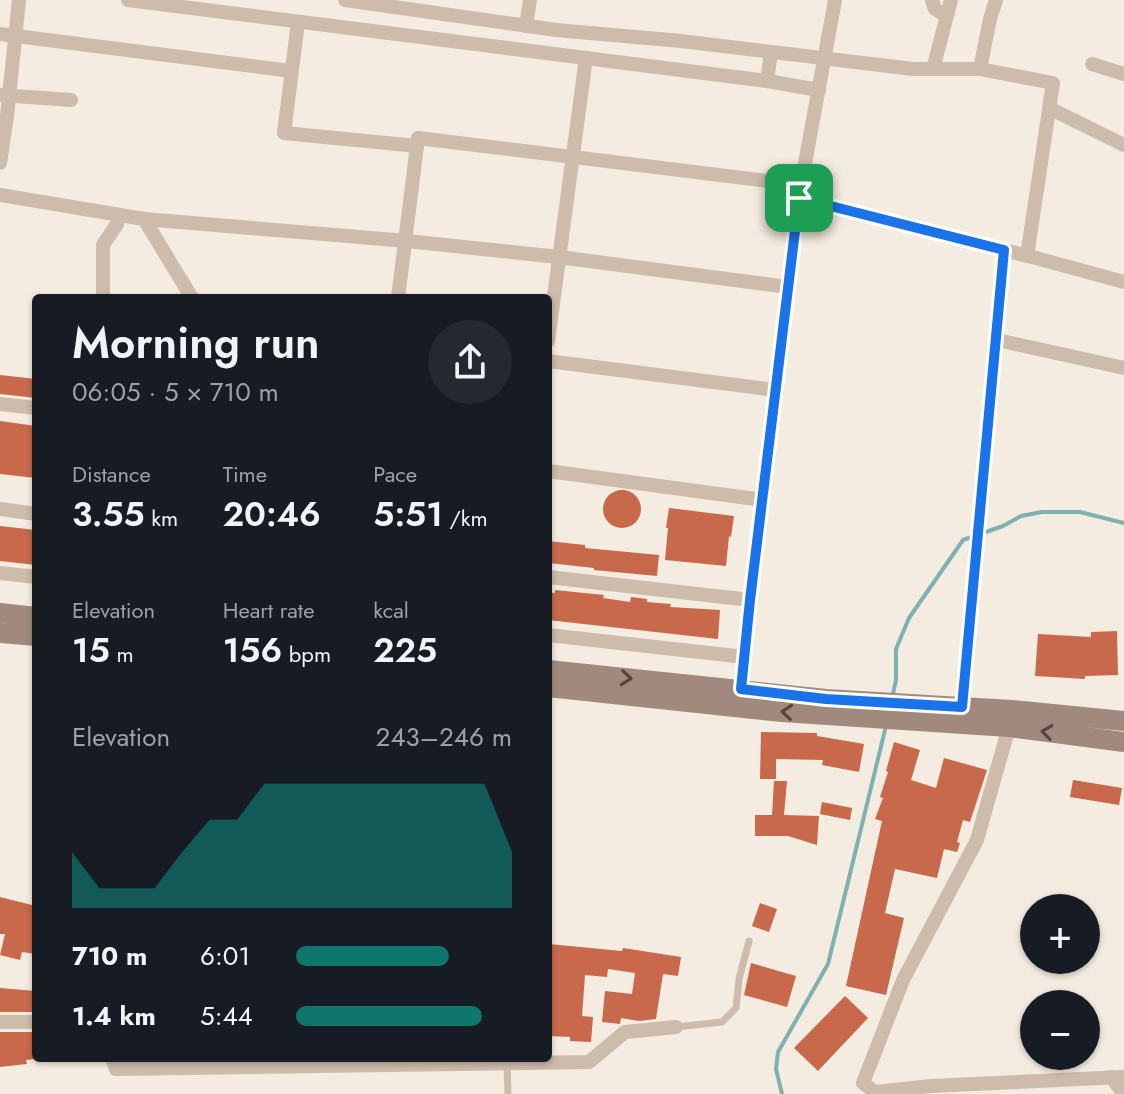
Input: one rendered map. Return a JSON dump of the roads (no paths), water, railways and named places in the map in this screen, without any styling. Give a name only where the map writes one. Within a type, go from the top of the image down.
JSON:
[{"type":"street","points":[[0,163],[7,35],[19,0]]},
{"type":"street","points":[[128,0],[179,3],[298,22],[819,90]]},
{"type":"street","points":[[345,0],[526,26],[913,69],[980,69],[1053,83],[1027,256]]},
{"type":"street","points":[[526,26],[530,0]]},
{"type":"street","points":[[740,698],[800,191],[835,0]]},
{"type":"street","points":[[932,0],[935,9],[942,13],[950,6]]},
{"type":"street","points":[[980,69],[996,0]]},
{"type":"street","points":[[933,69],[950,6]]},
{"type":"street","points":[[298,22],[284,133],[417,146]]},
{"type":"street","points":[[7,35],[291,71]]},
{"type":"street","points":[[767,81],[771,52]]},
{"type":"street","points":[[552,310],[586,58]]},
{"type":"street","points":[[1092,64],[1124,74]]},
{"type":"street","points":[[4,95],[71,100]]},
{"type":"street","points":[[1049,108],[1124,145]]},
{"type":"street","points":[[399,294],[418,138],[573,157],[800,191],[1124,282]]},
{"type":"street","points":[[0,195],[144,219],[559,257],[788,287]]},
{"type":"street","points":[[103,294],[103,245],[117,224],[118,215]]},
{"type":"street","points":[[144,219],[190,294]]},
{"type":"street","points":[[962,707],[1004,250]]},
{"type":"street","points":[[997,340],[1124,368]]},
{"type":"street","points":[[552,362],[776,390]]},
{"type":"street","points":[[0,404],[32,408]]},
{"type":"street","points":[[552,472],[763,500]]},
{"type":"street","points":[[0,509],[32,513]]},
{"type":"street","points":[[0,573],[32,577]]},
{"type":"street","points":[[552,577],[750,600]]},
{"type":"street","points":[[0,613],[32,617]]},
{"type":"street","points":[[0,633],[32,636]]},
{"type":"street","points":[[552,635],[745,657]]},
{"type":"street","points":[[552,671],[740,698],[1124,742]]},
{"type":"street","points":[[552,687],[962,707],[1124,721]]},
{"type":"street","points":[[1009,727],[977,840],[903,980],[863,1083],[874,1093],[931,1086],[1051,1087],[1118,1077],[1124,1094]]},
{"type":"street","points":[[0,1022],[32,1022]]},
{"type":"street","points":[[552,1061],[589,1062],[625,1032],[676,1027]]},
{"type":"street","points":[[113,1062],[116,1069],[302,1062],[517,1062]]},
{"type":"lane","points":[[676,1027],[722,1022],[736,1008],[739,979],[749,941]]},
{"type":"lane","points":[[507,1063],[508,1094]]},
{"type":"waterway","points":[[892,698],[896,680],[896,649],[909,618],[963,540],[1021,516],[1042,512],[1080,512],[1124,523]]},
{"type":"waterway","points":[[782,1094],[776,1069],[778,1052],[828,964],[886,726]]}]
